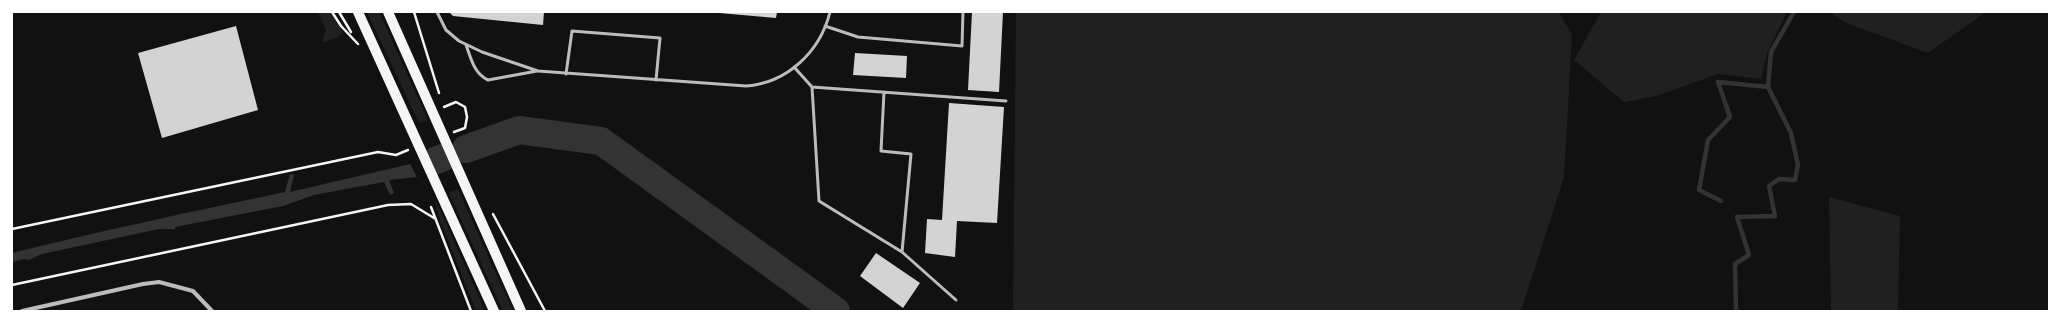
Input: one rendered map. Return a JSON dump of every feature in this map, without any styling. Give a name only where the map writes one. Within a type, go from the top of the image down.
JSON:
[{"type":"main road","points":[[358,12],[494,311]]},
{"type":"main road","points":[[388,12],[521,311]]},
{"type":"street","points":[[22,311],[143,284],[159,282],[193,290],[212,311]]},
{"type":"lane","points":[[436,12],[446,30],[466,45],[538,71],[746,86],[760,85],[775,80],[794,67],[813,50],[830,12]]},
{"type":"lane","points":[[825,26],[858,36],[962,46],[963,12]]},
{"type":"lane","points":[[566,74],[572,31],[660,38],[656,80]]},
{"type":"lane","points":[[466,45],[475,69],[479,75],[488,80],[538,71]]},
{"type":"lane","points":[[794,67],[812,87],[819,201],[902,252],[956,300]]},
{"type":"lane","points":[[812,87],[1006,101]]},
{"type":"lane","points":[[884,92],[881,152],[911,154],[902,252]]},
{"type":"path","points":[[332,12],[341,26],[358,44],[339,12]]},
{"type":"path","points":[[414,12],[430,67],[446,112]]},
{"type":"path","points":[[444,107],[456,102],[465,107],[467,117],[465,128],[451,133]]},
{"type":"path","points":[[12,229],[251,180],[364,154],[378,152],[396,155],[410,150]]},
{"type":"path","points":[[12,285],[388,205],[411,204],[434,218]]},
{"type":"path","points":[[431,206],[434,218],[471,311]]},
{"type":"path","points":[[493,213],[545,311]]},
{"type":"shaded area","points":[[318,12],[330,12],[343,33],[338,37],[325,42],[322,41],[326,30]]},
{"type":"shaded area","points":[[367,12],[379,12],[428,120],[419,123]]},
{"type":"shaded area","points":[[1016,12],[1559,12],[1572,35],[1564,177],[1521,311],[1013,311]]},
{"type":"shaded area","points":[[1601,12],[1787,12],[1767,53],[1761,79],[1718,74],[1656,96],[1624,102],[1574,60]]},
{"type":"shaded area","points":[[1829,12],[1986,12],[1928,53],[1847,23]]},
{"type":"shaded area","points":[[410,164],[417,177],[389,180],[394,193],[390,195],[384,182],[314,195],[283,206],[175,227],[175,229],[159,229],[42,254],[29,260],[24,259],[12,262],[12,253],[148,221],[285,192],[290,174],[294,175],[290,192]]},
{"type":"shaded area","points":[[458,189],[513,311],[503,311],[449,193]]},
{"type":"shaded area","points":[[1829,197],[1900,216],[1898,311],[1831,311]]},
{"type":"shaded area","points":[[436,201],[485,311],[476,311],[440,220]]},
{"type":"building","points":[[449,12],[544,12],[543,25],[453,16]]},
{"type":"building","points":[[708,12],[777,12],[776,18]]},
{"type":"building","points":[[972,12],[1003,12],[999,92],[968,90]]},
{"type":"building","points":[[236,26],[258,110],[162,138],[138,53]]},
{"type":"building","points":[[855,53],[907,56],[906,78],[853,75]]},
{"type":"building","points":[[949,103],[1004,107],[997,223],[957,221],[955,257],[925,253],[927,219],[942,220]]},
{"type":"building","points":[[876,253],[920,283],[903,308],[860,276]]},
{"type":"waterway","points":[[1736,311],[1735,264],[1749,255],[1737,217],[1775,216],[1769,186],[1779,179],[1795,180],[1798,165],[1791,133],[1768,87],[1771,52],[1794,12]]},
{"type":"waterway","points":[[1721,201],[1699,190],[1708,140],[1730,117],[1718,82],[1768,87]]},
{"type":"waterway","points":[[466,149],[519,130],[601,141],[836,311]]},
{"type":"waterway","points":[[437,160],[442,158]]}]
